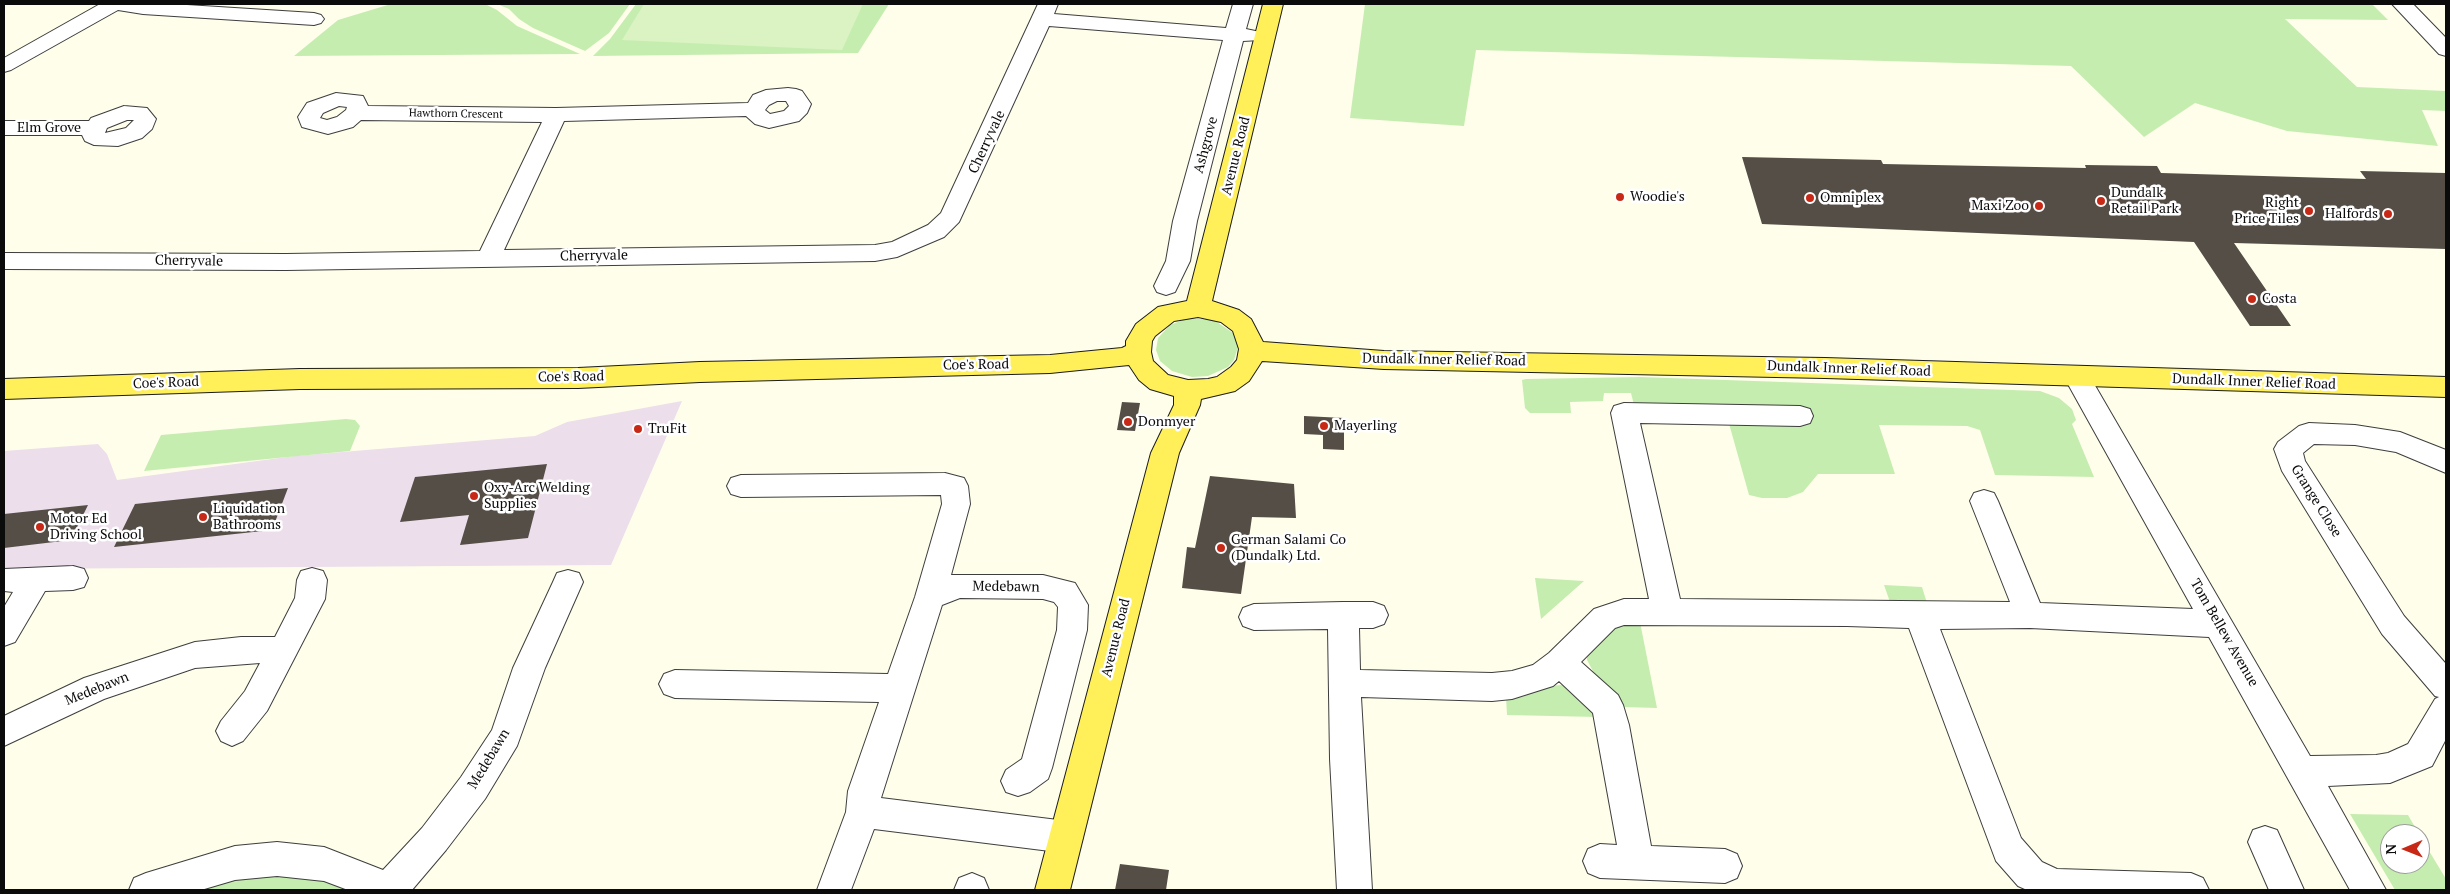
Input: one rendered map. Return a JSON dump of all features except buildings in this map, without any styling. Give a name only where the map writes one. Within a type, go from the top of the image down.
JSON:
[{"type":"main road","name":"Avenue Road","points":[[1198,308],[1273,4]]},
{"type":"main road","points":[[1198,308],[1215,310],[1230,316],[1242,325],[1249,336],[1252,349],[1249,362],[1240,374],[1226,384],[1208,389],[1188,390],[1159,382],[1148,373],[1141,363],[1138,352],[1139,341],[1145,330],[1155,320],[1167,313],[1198,308]]},
{"type":"main road","name":"Dundalk Inner Relief Road","points":[[1252,349],[1271,353],[1384,360],[1825,368],[2446,387]]},
{"type":"main road","name":"Coe's Road","points":[[4,390],[300,378],[578,378],[700,372],[1050,364],[1123,356],[1138,352]]},
{"type":"main road","name":"Avenue Road","points":[[1053,890],[1145,525],[1165,453],[1187,405],[1188,390]]},
{"type":"street","points":[[2402,4],[2438,34],[2446,50]]},
{"type":"street","points":[[4,66],[107,5],[313,20]]},
{"type":"street","points":[[1045,11],[1239,20],[1266,31]]},
{"type":"street","name":"Cherryvale","points":[[4,262],[286,262],[489,257],[875,252],[897,249],[918,241],[936,231],[951,217],[1045,11]]},
{"type":"street","name":"Ashgrove","points":[[1166,286],[1178,261],[1185,221],[1239,20]]},
{"type":"street","name":"Hawthorn Crescent","points":[[356,113],[556,115],[754,109]]},
{"type":"street","points":[[489,257],[556,115]]},
{"type":"street","name":"Elm Grove","points":[[4,128],[95,128]]},
{"type":"street","name":"Tom Bellew Avenue","points":[[2077,376],[2369,890]]},
{"type":"street","points":[[1667,612],[1624,413],[1800,416]]},
{"type":"street","name":"Grange Close","points":[[2446,462],[2400,442],[2355,436],[2309,434],[2288,449],[2292,463],[2393,625],[2446,686]]},
{"type":"street","points":[[741,486],[944,484],[954,486],[956,504],[930,598],[865,791],[863,812],[834,890]]},
{"type":"street","points":[[1984,501],[2030,615]]},
{"type":"street","points":[[7,580],[73,578]]},
{"type":"street","points":[[4,633],[37,579]]},
{"type":"street","points":[[232,731],[256,701],[284,650],[310,599],[312,580]]},
{"type":"street","name":"Medebawn","points":[[146,890],[235,863],[277,859],[324,864],[390,890],[456,810],[506,736],[529,668],[568,582]]},
{"type":"street","name":"Medebawn","points":[[930,598],[944,589],[960,586],[1043,587],[1064,592],[1073,605],[1072,630],[1049,725],[1036,768],[1018,781]]},
{"type":"street","points":[[1346,683],[1492,687],[1512,685],[1542,676],[1560,663],[1605,618],[1624,612],[1847,613],[1920,616],[2030,615],[2194,622],[2220,626]]},
{"type":"street","points":[[1254,617],[1358,615],[1346,683],[1346,759],[1354,890]]},
{"type":"street","points":[[1920,616],[2008,849],[2030,874],[2055,886],[2191,890]]},
{"type":"street","name":"Medebawn","points":[[4,732],[95,688],[195,655],[241,650],[284,650]]},
{"type":"street","points":[[1560,663],[1607,705],[1613,724],[1637,862]]},
{"type":"street","points":[[675,684],[900,688]]},
{"type":"street","points":[[2302,771],[2376,770],[2390,768],[2420,754],[2446,709]]},
{"type":"street","points":[[863,812],[1066,837]]},
{"type":"street","points":[[2264,842],[2287,890]]},
{"type":"street","points":[[1600,861],[1725,866]]},
{"type":"shaded area","points":[[682,401],[611,565],[4,569],[4,451],[98,444],[107,454],[117,480],[294,456],[535,436],[567,422]]},
{"type":"green space","points":[[391,4],[485,4],[497,10],[517,26],[580,54],[294,56],[338,20]]},
{"type":"green space","points":[[497,4],[630,4],[609,33],[585,51],[533,28],[519,19],[509,9]]},
{"type":"green space","points":[[636,4],[889,4],[858,53],[593,56],[610,39]]},
{"type":"green space","points":[[644,4],[863,4],[842,50],[622,40]]},
{"type":"green space","points":[[1365,4],[2372,4],[2388,20],[2285,19],[2357,87],[2446,91],[2446,111],[2422,110],[2438,146],[2287,131],[2195,103],[2144,137],[2071,66],[1476,50],[1464,126],[1350,118]]},
{"type":"green space","points":[[1188,318],[1214,320],[1233,333],[1238,347],[1234,360],[1228,367],[1208,376],[1192,377],[1172,371],[1160,361],[1156,350],[1158,338],[1170,325]]},
{"type":"green space","points":[[1640,377],[2040,391],[2059,398],[2072,409],[2076,420],[2072,424],[2094,477],[1995,475],[1980,430],[1967,426],[1879,425],[1895,474],[1818,474],[1803,492],[1787,498],[1762,498],[1749,495],[1728,420],[1637,417],[1631,393],[1604,393],[1603,401],[1570,402],[1571,413],[1530,413],[1525,408],[1522,380]]},
{"type":"green space","points":[[346,419],[355,420],[360,426],[350,451],[144,471],[161,435]]},
{"type":"green space","points":[[1535,578],[1584,581],[1541,619]]},
{"type":"green space","points":[[1884,585],[1922,587],[1927,603],[1890,602]]},
{"type":"green space","points":[[1639,617],[1657,708],[1623,707],[1595,675],[1587,660],[1587,651],[1604,633]]},
{"type":"green space","points":[[1563,685],[1580,691],[1598,717],[1507,715],[1506,697],[1522,697],[1545,686]]},
{"type":"green space","points":[[2350,814],[2408,815],[2413,824],[2380,824],[2380,865]]},
{"type":"green space","points":[[2430,853],[2446,879],[2446,890],[2395,890],[2386,874],[2430,874]]},
{"type":"green space","points":[[219,874],[331,874],[366,890],[157,890]]},
{"type":"place","name":"Woodie's","points":[[1620,197]]},
{"type":"place","name":"Omniplex","points":[[1810,198]]},
{"type":"place","name":"Dundalk Retail Park","points":[[2101,201]]},
{"type":"place","name":"Maxi Zoo","points":[[2039,206]]},
{"type":"place","name":"Right Price Tiles","points":[[2309,211]]},
{"type":"place","name":"Halfords","points":[[2388,214]]},
{"type":"place","name":"Costa","points":[[2252,299]]},
{"type":"place","name":"Donmyer","points":[[1128,422]]},
{"type":"place","name":"Mayerling","points":[[1324,426]]},
{"type":"place","name":"TruFit","points":[[638,429]]},
{"type":"place","name":"Oxy-Arc Welding Supplies","points":[[474,496]]},
{"type":"place","name":"Liquidation Bathrooms","points":[[203,517]]},
{"type":"place","name":"Motor Ed Driving School","points":[[40,527]]},
{"type":"place","name":"German Salami Co (Dundalk) Ltd.","points":[[1221,548]]}]
